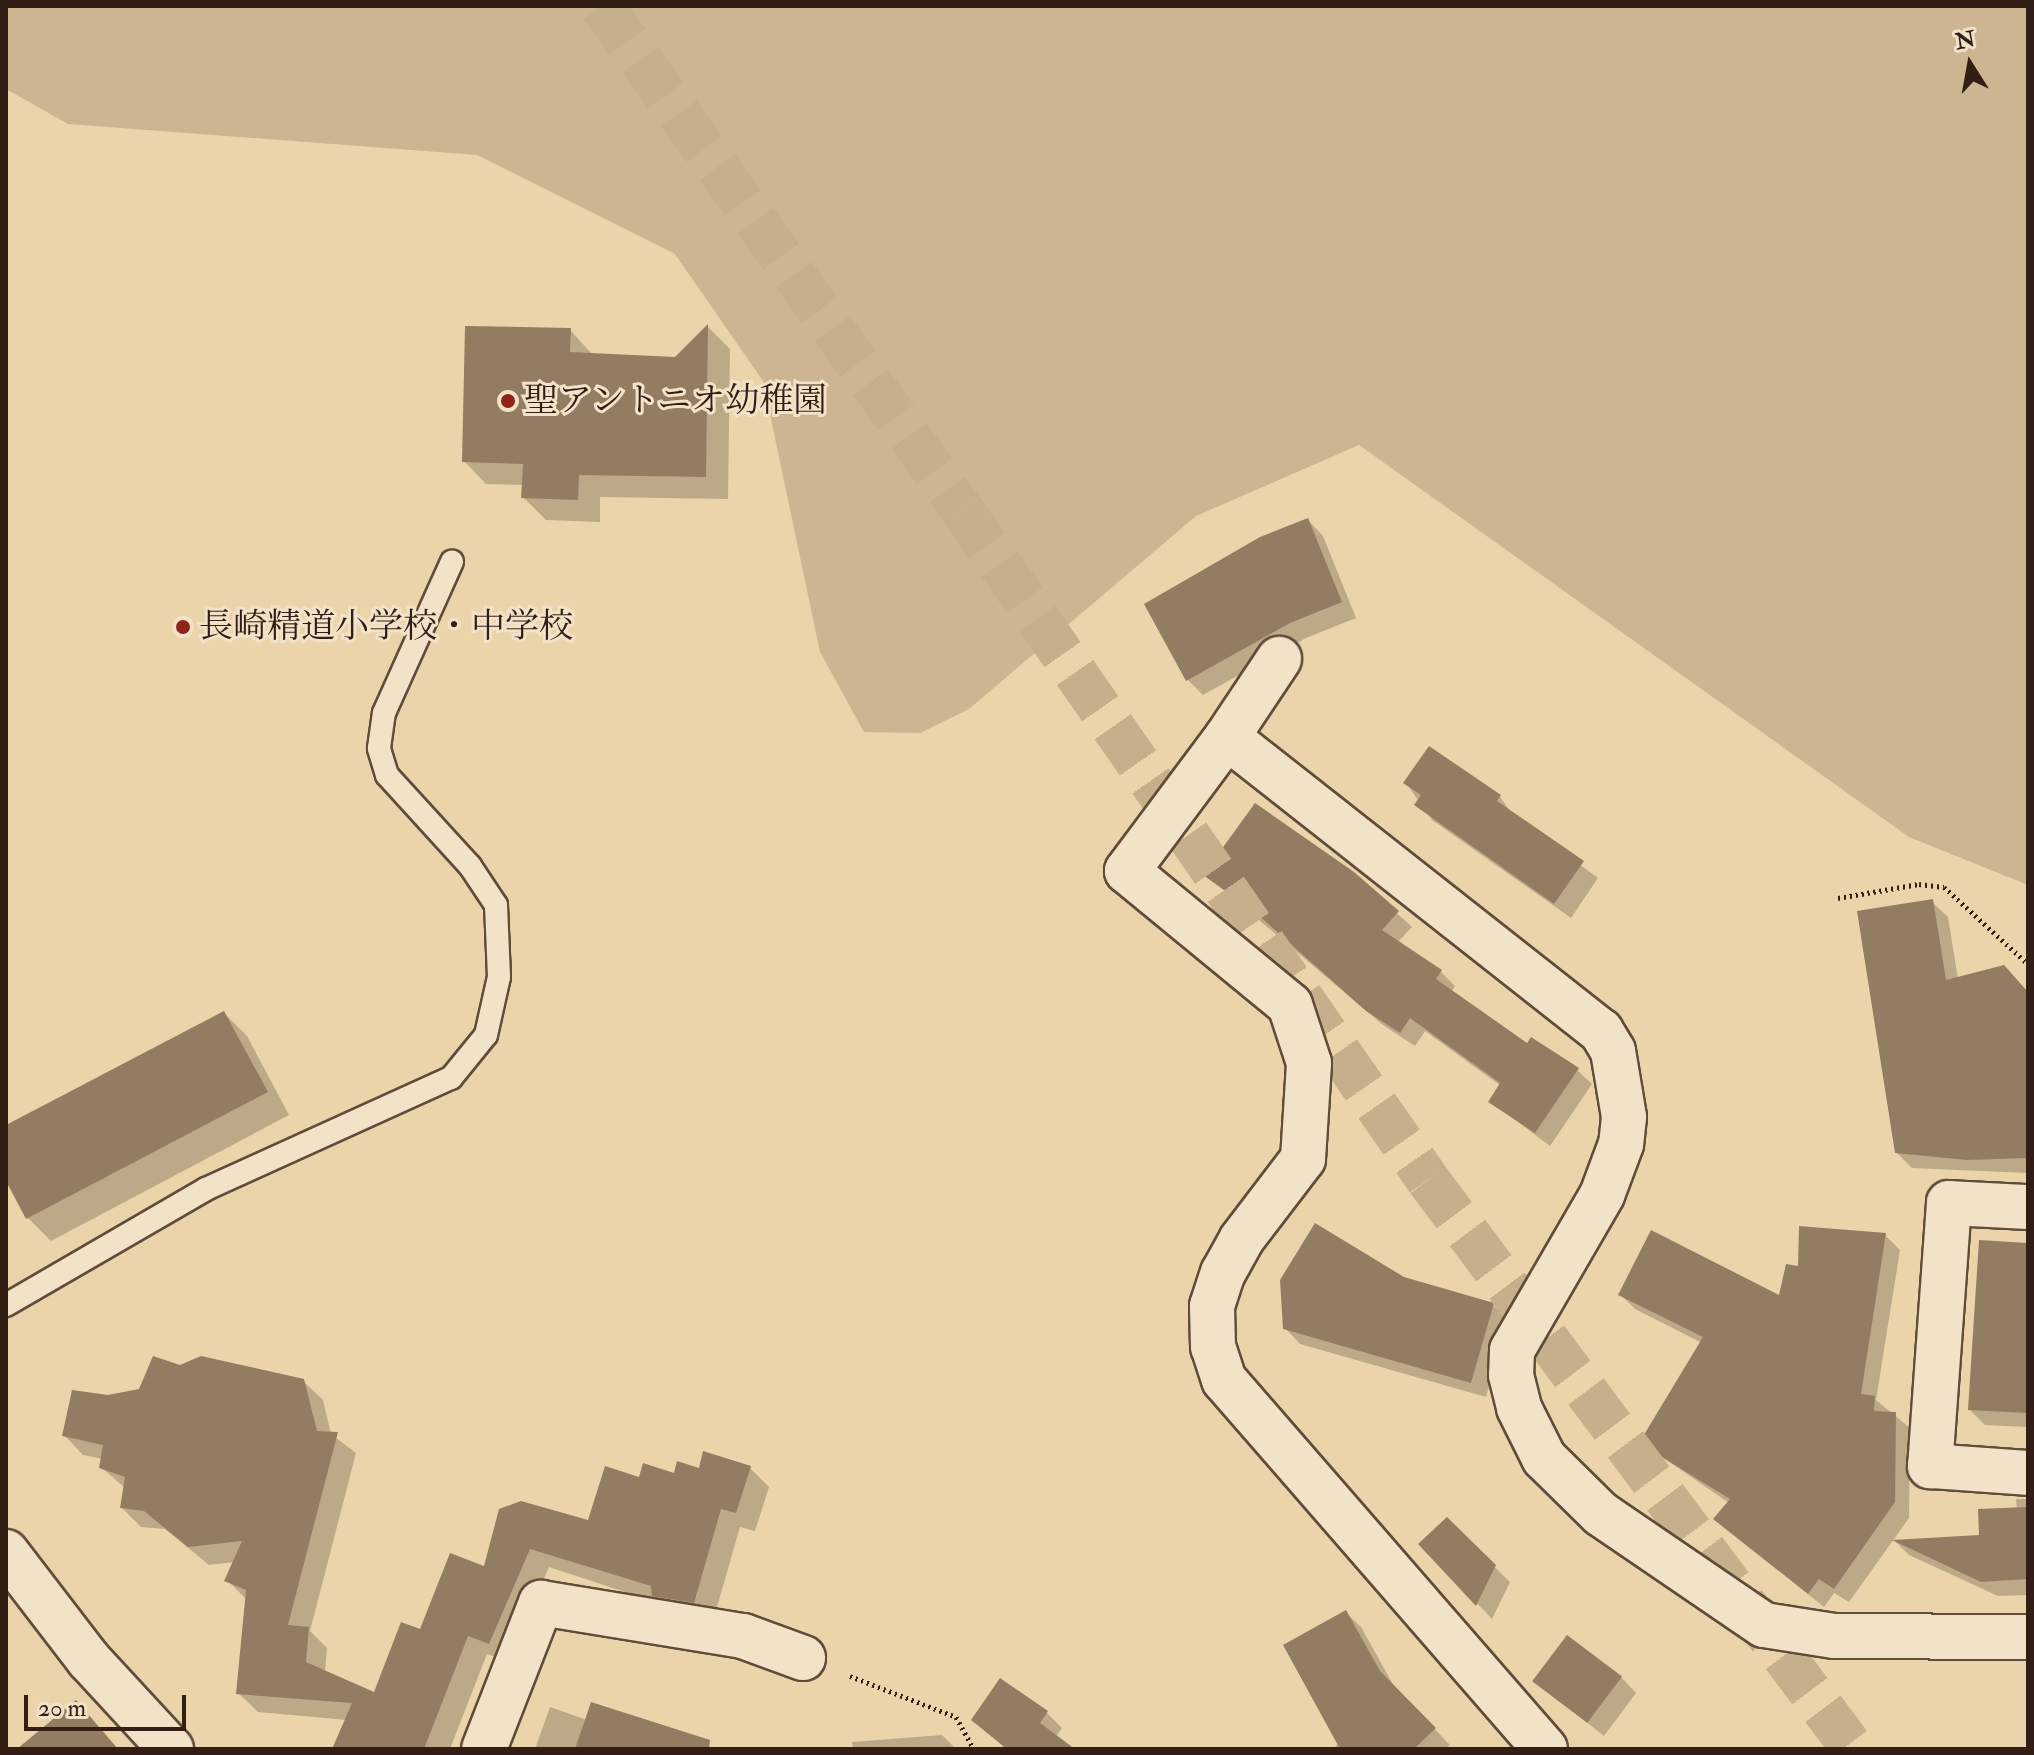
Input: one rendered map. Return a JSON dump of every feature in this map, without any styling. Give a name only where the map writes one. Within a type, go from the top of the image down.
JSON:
[{"type":"street","points":[[1279,659],[1227,737],[1127,871],[1290,1005],[1309,1063],[1303,1159],[1241,1240],[1223,1273],[1212,1306],[1213,1347],[1224,1380],[1545,1749]]},
{"type":"street","points":[[1227,737],[1601,1031],[1613,1051],[1624,1117],[1621,1144],[1602,1195],[1512,1350],[1511,1375],[1519,1408],[1544,1458],[1601,1514],[1764,1625],[1834,1636],[2028,1637]]},
{"type":"street","points":[[2028,1207],[1949,1203],[1930,1466],[2028,1473]]},
{"type":"street","points":[[6,1552],[89,1660],[171,1749]]},
{"type":"street","points":[[484,1749],[541,1603],[743,1636],[803,1658]]},
{"type":"lane","points":[[6,1305],[206,1189],[451,1078],[486,1035],[499,977],[496,905],[470,866],[387,775],[379,748],[384,713],[452,562]]},
{"type":"path","points":[[1838,898],[1919,884],[1944,887],[2028,964]]},
{"type":"path","points":[[803,1658],[956,1717],[974,1749]]},
{"type":"shaded area","points":[[6,6],[2028,6],[2028,885],[1909,837],[1359,445],[1196,516],[969,709],[920,733],[864,732],[820,652],[763,381],[675,254],[477,155],[68,124],[6,89]]},
{"type":"building","points":[[708,324],[706,477],[579,475],[578,500],[521,498],[523,464],[462,462],[465,326],[571,328],[570,352],[675,357]]},
{"type":"building","points":[[1308,518],[1342,602],[1290,623],[1186,681],[1144,604],[1260,537]]},
{"type":"building","points":[[1429,746],[1501,795],[1497,801],[1584,861],[1554,904],[1414,805],[1421,795],[1403,783]]},
{"type":"building","points":[[1255,803],[1354,872],[1399,911],[1382,930],[1442,970],[1436,979],[1527,1043],[1531,1037],[1579,1068],[1535,1133],[1488,1102],[1500,1083],[1410,1018],[1400,1033],[1366,1011],[1256,913],[1203,875]]},
{"type":"building","points":[[1933,899],[1946,980],[2004,965],[2028,992],[2028,1158],[1967,1160],[1895,1153],[1857,911]]},
{"type":"building","points":[[224,1011],[268,1092],[26,1219],[6,1181],[6,1125]]},
{"type":"building","points":[[1315,1223],[1404,1277],[1494,1303],[1471,1383],[1283,1329],[1280,1280]]},
{"type":"building","points":[[1799,1226],[1886,1233],[1861,1394],[1875,1396],[1874,1411],[1896,1412],[1895,1502],[1834,1589],[1819,1579],[1808,1594],[1713,1519],[1730,1499],[1639,1443],[1703,1337],[1618,1295],[1651,1230],[1779,1295],[1786,1264],[1798,1266]]},
{"type":"building","points":[[1979,1240],[2028,1243],[2028,1413],[1968,1410]]},
{"type":"building","points":[[153,1356],[180,1365],[201,1356],[304,1379],[317,1431],[338,1432],[288,1625],[309,1627],[306,1662],[374,1692],[401,1622],[420,1629],[450,1553],[484,1566],[499,1509],[521,1501],[588,1520],[605,1466],[639,1477],[643,1463],[674,1473],[677,1461],[699,1468],[703,1451],[751,1466],[736,1513],[721,1509],[694,1603],[652,1596],[651,1586],[530,1549],[489,1644],[468,1636],[424,1749],[332,1749],[352,1703],[236,1694],[246,1590],[224,1581],[242,1541],[188,1547],[144,1511],[120,1508],[125,1477],[99,1468],[103,1445],[62,1436],[72,1390],[108,1395],[139,1389]]},
{"type":"building","points":[[2028,1507],[2028,1579],[1981,1582],[1892,1540],[1979,1535],[1978,1509]]},
{"type":"building","points":[[1447,1517],[1496,1565],[1476,1606],[1418,1544]]},
{"type":"building","points":[[1346,1610],[1380,1671],[1436,1728],[1414,1749],[1340,1749],[1283,1645]]},
{"type":"building","points":[[1567,1635],[1622,1677],[1587,1723],[1532,1681]]},
{"type":"building","points":[[1000,1678],[1048,1711],[1040,1723],[1075,1749],[1007,1749],[971,1720]]},
{"type":"building","points":[[76,1700],[118,1749],[17,1749]]},
{"type":"building","points":[[591,1702],[710,1740],[709,1749],[575,1749]]},
{"type":"tunnel","points":[[602,6],[962,510],[1428,1180],[1853,1749]]},
{"type":"place","name":"聖アントニオ幼稚園","points":[[508,401]]},
{"type":"place","name":"長崎精道小学校・中学校","points":[[183,627]]}]
